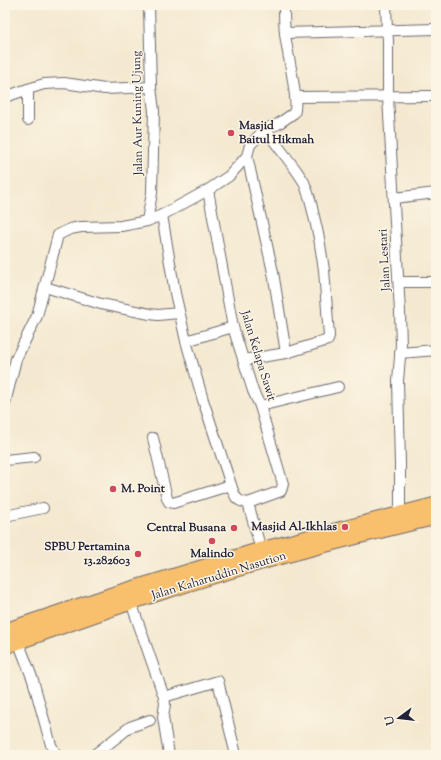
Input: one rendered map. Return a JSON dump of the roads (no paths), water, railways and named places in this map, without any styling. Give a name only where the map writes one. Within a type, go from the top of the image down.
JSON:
[{"type":"highway","name":"Jalan Kaharuddin Nasution","points":[[12,644],[131,602],[260,550],[436,505]]},
{"type":"highway","name":"Jalan Kaharuddin Nasution","points":[[5,631],[110,596],[262,561],[436,517]]},
{"type":"street","name":"Jalan Aur Kuning Ujung","points":[[147,221],[152,193],[154,111],[151,87],[150,5]]},
{"type":"street","points":[[284,5],[285,33],[295,97],[295,111],[290,117],[265,129],[250,145],[248,156],[273,272],[286,353]]},
{"type":"street","name":"Jalan Lestari","points":[[386,5],[388,40],[388,97],[399,282],[400,353],[398,381],[400,514]]},
{"type":"street","points":[[285,33],[436,30]]},
{"type":"street","points":[[5,97],[44,84],[64,83],[105,89],[151,87]]},
{"type":"street","points":[[28,89],[28,120]]},
{"type":"street","points":[[295,97],[436,96]]},
{"type":"street","points":[[243,360],[286,353],[329,338],[324,270],[319,238],[310,199],[304,182],[265,129]]},
{"type":"street","points":[[5,403],[16,359],[37,316],[58,235],[70,229],[81,227],[121,226],[147,221],[162,215],[208,190],[229,176],[248,156]]},
{"type":"street","name":"Jalan Kelapa Sawit","points":[[208,190],[233,327],[253,391],[260,406],[283,484],[281,492],[248,503]]},
{"type":"street","points":[[394,198],[436,193]]},
{"type":"street","points":[[162,215],[179,313],[203,400],[231,485],[238,500],[248,503],[260,550]]},
{"type":"street","points":[[399,282],[436,282]]},
{"type":"street","points":[[45,287],[101,304],[142,313],[158,315],[179,313]]},
{"type":"street","points":[[186,341],[233,327]]},
{"type":"street","points":[[400,353],[436,350]]},
{"type":"street","points":[[260,406],[338,387]]},
{"type":"street","points":[[153,438],[166,498],[169,502],[173,503],[231,485]]},
{"type":"street","points":[[5,460],[34,457]]},
{"type":"street","points":[[5,516],[43,508]]},
{"type":"street","points":[[131,602],[164,697],[165,704],[163,717],[169,755]]},
{"type":"street","points":[[12,644],[32,680],[49,738],[56,755]]},
{"type":"street","points":[[164,697],[218,681],[236,755]]},
{"type":"street","points":[[94,755],[130,727],[150,720]]},
{"type":"place","name":"Masjid Baitul Hikmah","points":[[231,133]]},
{"type":"place","name":"M. Point","points":[[113,489]]},
{"type":"place","name":"Masjid Al-Ikhlas","points":[[345,527]]},
{"type":"place","name":"Central Busana","points":[[234,528]]},
{"type":"place","name":"Malindo","points":[[212,541]]},
{"type":"place","name":"SPBU Pertamina 13.282603","points":[[138,554]]}]
